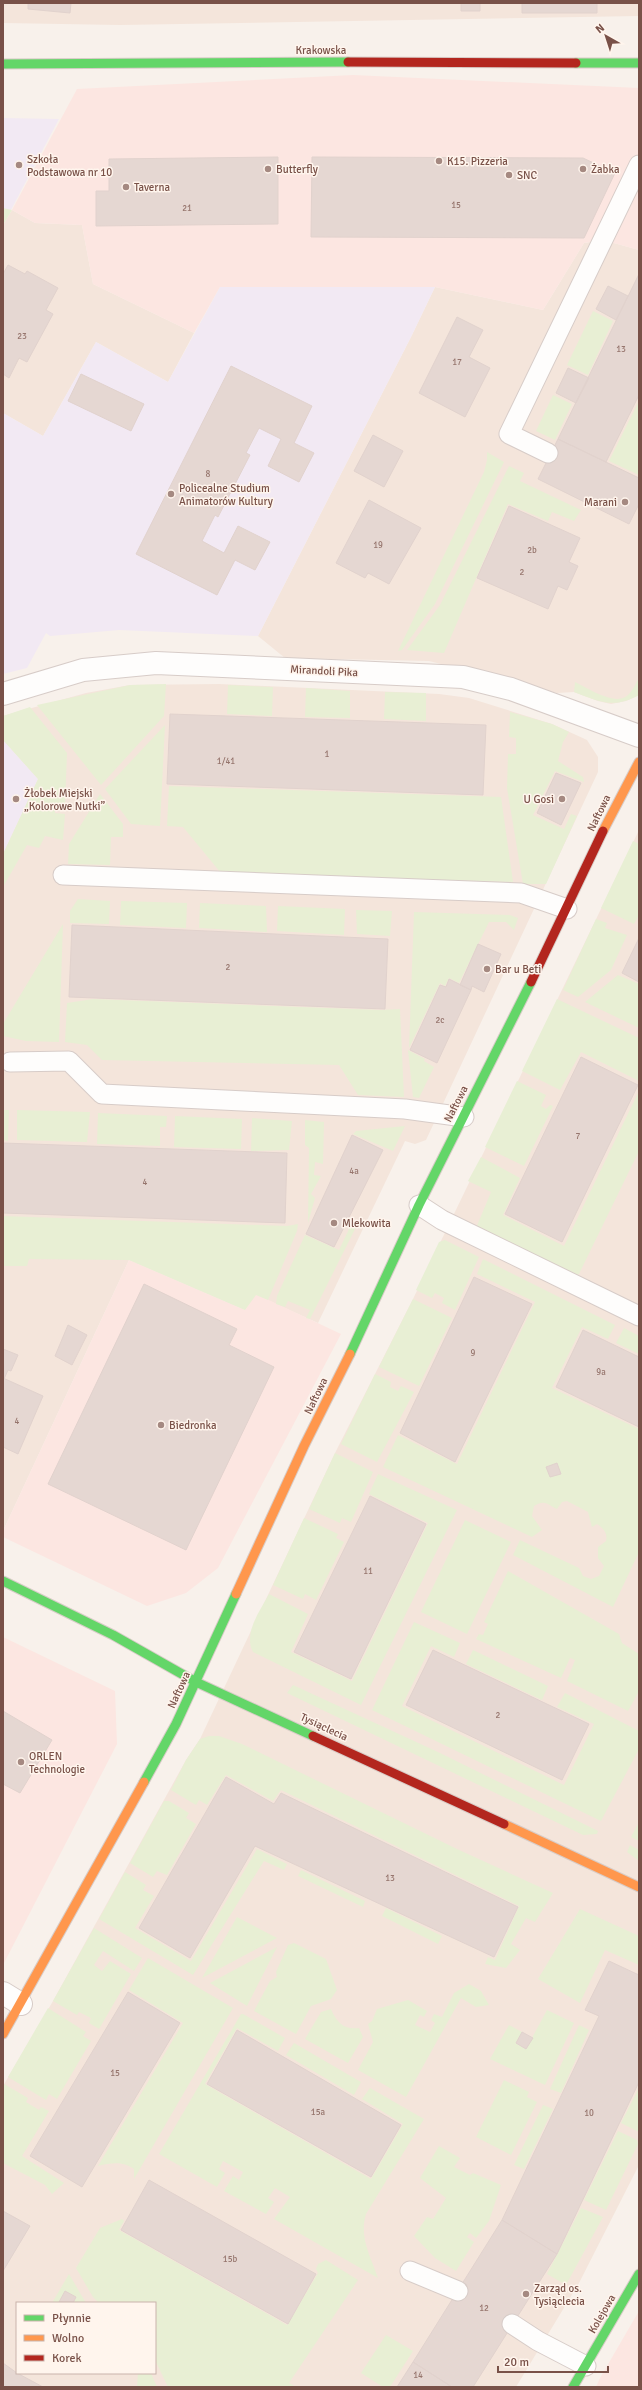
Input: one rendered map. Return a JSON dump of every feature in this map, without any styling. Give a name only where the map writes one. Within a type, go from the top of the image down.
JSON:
[{"type":"street","name":"Krakowska","points":[[3,64],[331,62],[639,63]]},
{"type":"street","name":"Mirandoli Pika","points":[[3,694],[83,670],[156,663],[463,677],[511,689],[639,736]]},
{"type":"street","name":"Naftowa","points":[[3,2034],[12,1998],[176,1724],[301,1453],[420,1206],[567,909],[611,814],[639,762]]},
{"type":"street","name":"Tysiąclecia","points":[[3,1582],[113,1635],[196,1682],[639,1888]]},
{"type":"street","name":"Kolejowa","points":[[574,2387],[639,2274]]},
{"type":"lane","points":[[548,452],[508,434],[639,165]]},
{"type":"lane","points":[[62,875],[521,893],[567,909]]},
{"type":"lane","points":[[10,1062],[69,1061],[102,1094],[405,1109],[464,1117]]},
{"type":"lane","points":[[420,1206],[442,1220],[639,1316]]},
{"type":"lane","points":[[410,2271],[458,2291]]},
{"type":"lane","points":[[512,2324],[538,2341],[586,2366]]},
{"type":"shaded area","points":[[3,3],[639,3],[639,16],[120,25],[3,23]]},
{"type":"shaded area","points":[[353,75],[639,88],[639,250],[603,240],[584,243],[543,310],[435,287],[220,287],[194,333],[93,284],[82,225],[35,223],[12,210],[77,89]]},
{"type":"shaded area","name":"Szkoła Podstawowa nr 10","points":[[3,118],[59,119],[3,225]]},
{"type":"shaded area","points":[[12,210],[35,223],[82,225],[93,284],[194,333],[168,382],[96,342],[43,436],[3,413],[3,225]]},
{"type":"shaded area","points":[[603,240],[639,250],[639,695],[626,701],[611,704],[574,692],[557,693],[429,661],[285,658],[258,636],[411,337],[435,287],[543,310],[584,243]]},
{"type":"shaded area","name":"Policealne Studium Animatorów Kultury","points":[[220,287],[435,287],[411,337],[258,636],[119,630],[50,636],[46,633],[27,668],[3,674],[3,413],[43,436],[96,342],[168,382]]},
{"type":"shaded area","points":[[219,684],[439,694],[469,698],[552,724],[587,740],[598,757],[598,772],[426,1140],[415,1144],[405,1141],[318,1323],[256,1295],[245,1310],[129,1260],[3,1531],[3,854],[38,779],[3,740],[3,716],[86,693],[130,685]]},
{"type":"shaded area","name":"Żłobek Miejski „Kolorowe Nutki”","points":[[3,740],[38,779],[3,854]]},
{"type":"shaded area","points":[[639,830],[639,2165],[579,2283],[516,2387],[3,2387],[3,2086],[53,2001],[186,1760],[200,1739],[335,1453],[413,1299]]},
{"type":"shaded area","points":[[129,1260],[245,1310],[256,1294],[341,1334],[218,1568],[186,1593],[147,1606],[3,1537],[3,1531]]},
{"type":"shaded area","points":[[3,1637],[115,1691],[117,1744],[3,1965]]},
{"type":"shaded area","points":[[639,2311],[639,2387],[596,2387],[600,2378]]},
{"type":"green space","points":[[3,208],[12,210],[3,225]]},
{"type":"green space","points":[[593,311],[613,321],[588,375],[567,365]]},
{"type":"green space","points":[[553,395],[572,404],[555,440],[536,431]]},
{"type":"green space","points":[[639,401],[639,475],[609,461]]},
{"type":"green space","points":[[487,452],[504,462],[435,604],[402,650],[398,651],[484,472]]},
{"type":"green space","points":[[509,466],[524,473],[520,481],[581,510],[574,521],[552,512],[548,521],[508,504],[444,653],[407,650],[440,605]]},
{"type":"green space","points":[[639,678],[639,695],[622,702],[614,703],[599,701],[574,692],[575,682],[602,696],[617,699],[624,698],[629,694]]},
{"type":"green space","points":[[166,684],[164,716],[101,785],[37,705],[130,685]]},
{"type":"green space","points":[[228,685],[273,687],[272,716],[227,714]]},
{"type":"green space","points":[[306,688],[350,691],[350,718],[305,717]]},
{"type":"green space","points":[[385,692],[426,693],[426,721],[384,719]]},
{"type":"green space","points":[[30,707],[67,753],[65,806],[55,806],[55,813],[65,814],[63,840],[45,836],[39,848],[27,845],[3,887],[3,854],[38,779],[3,740],[3,716]]},
{"type":"green space","points":[[510,712],[552,724],[569,732],[563,742],[558,761],[583,777],[584,782],[555,771],[533,815],[564,829],[571,814],[577,816],[546,884],[523,884],[507,788],[508,754],[516,754],[516,738],[509,737]]},
{"type":"green space","points":[[165,725],[160,826],[131,824],[105,789]]},
{"type":"green space","points":[[169,786],[501,797],[513,882],[221,873],[183,827],[167,826]]},
{"type":"green space","points":[[100,794],[123,824],[123,837],[111,837],[110,865],[68,864],[69,844]]},
{"type":"green space","points":[[633,841],[639,844],[639,915],[634,924],[601,908]]},
{"type":"green space","points":[[78,899],[110,901],[109,924],[70,923],[70,911]]},
{"type":"green space","points":[[121,901],[187,903],[186,928],[120,925]]},
{"type":"green space","points":[[200,903],[266,906],[267,932],[199,928]]},
{"type":"green space","points":[[278,906],[345,909],[344,935],[277,931]]},
{"type":"green space","points":[[356,910],[392,911],[390,936],[357,934]]},
{"type":"green space","points":[[414,912],[510,915],[518,918],[514,930],[506,922],[489,922],[459,983],[449,978],[445,986],[440,983],[409,1048]]},
{"type":"green space","points":[[596,919],[607,923],[605,928],[627,935],[611,970],[578,997],[563,990]]},
{"type":"green space","points":[[63,924],[59,1042],[26,1041],[3,1036],[3,1024]]},
{"type":"green space","points":[[618,975],[639,984],[639,1028],[585,1002]]},
{"type":"green space","points":[[93,999],[381,1010],[400,1009],[404,1097],[358,1095],[339,1065],[102,1060],[87,1045],[65,1042],[67,1003]]},
{"type":"green space","points":[[557,999],[639,1038],[639,1081],[581,1052],[560,1090],[522,1071]]},
{"type":"green space","points":[[408,1050],[425,1059],[424,1061],[434,1067],[419,1098],[413,1097]]},
{"type":"green space","points":[[517,1081],[546,1095],[541,1106],[546,1109],[550,1105],[553,1106],[524,1166],[485,1147]]},
{"type":"green space","points":[[639,1091],[639,1151],[579,1274],[576,1276],[476,1228],[491,1192],[468,1181],[481,1157],[520,1178],[503,1215],[564,1246]]},
{"type":"green space","points":[[3,1110],[9,1110],[8,1141],[3,1140]]},
{"type":"green space","points":[[17,1110],[90,1112],[87,1142],[17,1140]]},
{"type":"green space","points":[[98,1113],[167,1116],[166,1127],[160,1127],[160,1146],[97,1144]]},
{"type":"green space","points":[[175,1116],[242,1119],[241,1149],[174,1147]]},
{"type":"green space","points":[[252,1118],[292,1121],[289,1150],[251,1151]]},
{"type":"green space","points":[[305,1120],[324,1122],[323,1164],[315,1162],[314,1175],[321,1176],[311,1194],[315,1198],[308,1223],[309,1148],[305,1145]]},
{"type":"green space","points":[[405,1126],[393,1151],[353,1134],[356,1131]]},
{"type":"green space","points":[[3,1216],[287,1226],[298,1224],[297,1231],[268,1300],[256,1295],[245,1310],[129,1260],[29,1259],[27,1266],[3,1266]]},
{"type":"green space","points":[[351,1225],[356,1227],[310,1319],[306,1318],[310,1310],[288,1301],[285,1307],[276,1304],[277,1296],[305,1235],[339,1250]]},
{"type":"green space","points":[[445,1240],[479,1257],[455,1310],[442,1303],[444,1298],[435,1293],[432,1298],[416,1290],[439,1242]]},
{"type":"green space","points":[[483,1259],[615,1325],[608,1339],[582,1327],[552,1388],[639,1429],[639,1552],[613,1607],[513,1555],[520,1540],[579,1568],[583,1576],[591,1579],[599,1576],[604,1566],[598,1558],[598,1547],[606,1541],[606,1533],[597,1524],[592,1527],[588,1512],[567,1501],[562,1502],[557,1509],[546,1503],[538,1504],[534,1506],[532,1516],[542,1530],[532,1537],[383,1467],[398,1435],[457,1464],[535,1302],[477,1274]]},
{"type":"green space","points":[[413,1299],[452,1318],[419,1386],[379,1367]]},
{"type":"green space","points":[[624,1328],[639,1336],[639,1354],[616,1343]]},
{"type":"green space","points":[[375,1374],[391,1382],[390,1387],[398,1391],[401,1386],[414,1392],[377,1462],[341,1444]]},
{"type":"green space","points":[[335,1453],[373,1472],[351,1522],[342,1518],[340,1523],[309,1509]]},
{"type":"green space","points":[[378,1474],[457,1510],[361,1705],[253,1652],[250,1645],[250,1637],[257,1615],[269,1594],[308,1614],[291,1652],[352,1681],[428,1523],[369,1494]]},
{"type":"green space","points":[[304,1518],[338,1534],[336,1538],[344,1542],[316,1600],[305,1594],[303,1599],[273,1585]]},
{"type":"green space","points":[[465,1520],[511,1542],[467,1634],[421,1612]]},
{"type":"green space","points":[[508,1571],[619,1634],[622,1643],[639,1654],[639,1691],[628,1711],[567,1681],[575,1660],[570,1658],[561,1678],[476,1639],[479,1634],[483,1635],[488,1624],[484,1622]]},
{"type":"green space","points":[[414,1622],[460,1643],[454,1657],[431,1646],[402,1706],[564,1785],[594,1724],[557,1707],[565,1693],[639,1731],[639,1749],[601,1821],[372,1710]]},
{"type":"green space","points":[[473,1650],[548,1686],[542,1700],[466,1664]]},
{"type":"green space","points":[[293,1685],[440,1753],[598,1831],[597,1834],[583,1835],[287,1693]]},
{"type":"green space","points":[[209,1736],[219,1736],[242,1744],[457,1849],[553,1893],[535,1922],[526,1918],[511,1944],[520,1950],[506,1968],[485,1964],[488,1957],[495,1960],[519,1906],[281,1790],[273,1801],[226,1775],[207,1805],[199,1800],[196,1805],[171,1790],[186,1760],[200,1739]]},
{"type":"green space","points":[[164,1801],[169,1801],[189,1813],[186,1818],[196,1824],[167,1875],[157,1871],[153,1877],[130,1863]]},
{"type":"green space","points":[[639,1822],[639,1841],[631,1837]]},
{"type":"green space","points":[[630,1845],[639,1850],[639,1861],[627,1852]]},
{"type":"green space","points":[[257,1849],[287,1864],[284,1870],[264,1861],[193,1975],[99,1919],[125,1872],[146,1885],[143,1890],[154,1896],[135,1928],[191,1961]]},
{"type":"green space","points":[[301,1870],[365,1901],[363,1907],[298,1876]]},
{"type":"green space","points":[[386,1908],[442,1936],[438,1944],[382,1916]]},
{"type":"green space","points":[[580,1909],[639,1936],[639,1965],[605,1950],[580,2003],[538,1979]]},
{"type":"green space","points":[[237,1917],[277,1938],[202,1978]]},
{"type":"green space","points":[[94,1928],[142,1958],[134,1971],[103,1951],[94,1965],[102,1971],[110,1961],[131,1974],[99,2029],[89,2023],[91,2018],[79,2012],[77,2015],[53,2001]]},
{"type":"green space","points":[[294,1943],[326,1959],[337,1990],[331,1999],[311,2006],[296,2034],[254,2011],[270,1981],[277,1977],[276,1972],[288,1945]]},
{"type":"green space","points":[[277,1947],[247,2006],[210,1983]]},
{"type":"green space","points":[[148,1958],[233,2008],[134,2179],[134,2169],[130,2166],[112,2164],[98,2166],[183,2023],[129,1990]]},
{"type":"green space","points":[[469,1984],[481,1991],[489,2005],[476,2007],[461,1998],[406,2097],[358,2070],[373,2042],[368,2024],[372,2021],[377,2009],[408,2000],[427,2011],[424,2017],[420,2015],[415,2025],[430,2032],[435,2023],[431,2020],[434,2014],[442,2017],[454,1993]]},
{"type":"green space","points":[[48,2008],[86,2032],[83,2036],[91,2041],[57,2099],[49,2094],[46,2100],[8,2077]]},
{"type":"green space","points":[[331,2009],[339,2022],[345,2027],[359,2028],[363,2037],[348,2063],[305,2039],[321,2012]]},
{"type":"green space","points":[[547,2010],[574,2023],[545,2085],[490,2059],[509,2025],[522,2032],[516,2043],[526,2049]]},
{"type":"green space","points":[[241,2014],[285,2038],[278,2051],[237,2028],[205,2084],[371,2179],[403,2124],[362,2099],[370,2088],[424,2119],[366,2214],[364,2230],[366,2246],[378,2278],[274,2219],[290,2197],[275,2188],[268,2198],[274,2202],[266,2214],[224,2191],[233,2176],[239,2180],[243,2172],[223,2161],[219,2169],[225,2173],[217,2187],[159,2154]]},
{"type":"green space","points":[[579,2025],[589,2030],[561,2093],[550,2089]]},
{"type":"green space","points":[[294,2043],[361,2082],[354,2095],[286,2055]]},
{"type":"green space","points":[[504,2080],[529,2092],[527,2097],[537,2102],[511,2155],[476,2137]]},
{"type":"green space","points":[[4,2084],[28,2098],[26,2102],[39,2110],[41,2107],[49,2111],[22,2156],[64,2183],[52,2194],[45,2185],[3,2163]]},
{"type":"green space","points":[[639,2088],[639,2132],[621,2123]]},
{"type":"green space","points":[[543,2105],[553,2109],[524,2169],[514,2165]]},
{"type":"green space","points":[[618,2131],[637,2140],[638,2144],[606,2210],[584,2200]]},
{"type":"green space","points":[[439,2146],[460,2158],[454,2167],[470,2175],[473,2173],[501,2185],[489,2221],[476,2238],[470,2233],[467,2237],[474,2242],[456,2271],[435,2258],[414,2236],[427,2217],[433,2219],[446,2198],[420,2178]]},
{"type":"green space","points":[[581,2208],[603,2217],[566,2285],[547,2274]]},
{"type":"green space","points":[[122,2219],[124,2221],[119,2230],[287,2325],[318,2273],[316,2269],[318,2264],[326,2260],[358,2280],[289,2383],[296,2387],[168,2387],[156,2362],[156,2302],[98,2302],[93,2297],[76,2268],[100,2228]]},
{"type":"green space","points":[[69,2274],[85,2302],[53,2302]]},
{"type":"green space","points":[[386,2335],[413,2351],[390,2387],[383,2387],[361,2373]]},
{"type":"green space","points":[[138,2374],[151,2374],[157,2387],[137,2387]]},
{"type":"building","points":[[28,3],[71,3],[70,13],[28,9]]},
{"type":"building","points":[[461,3],[480,3],[480,11],[461,11]]},
{"type":"building","points":[[522,3],[597,3],[597,13],[522,13]]},
{"type":"building","points":[[278,157],[278,224],[96,226],[96,191],[109,191],[109,159]]},
{"type":"building","points":[[312,157],[583,158],[615,173],[584,238],[311,237]]},
{"type":"building","points":[[8,265],[25,274],[27,271],[58,288],[46,310],[53,314],[27,362],[19,358],[9,378],[3,374],[3,274]]},
{"type":"building","points":[[639,274],[639,395],[606,462],[558,439]]},
{"type":"building","points":[[608,286],[628,296],[616,320],[596,309]]},
{"type":"building","points":[[457,317],[483,330],[469,357],[490,368],[465,417],[419,393]]},
{"type":"building","points":[[231,366],[312,406],[294,443],[314,453],[299,482],[268,466],[281,439],[259,428],[246,453],[250,455],[218,517],[215,515],[202,541],[224,553],[238,526],[270,542],[255,570],[235,560],[217,595],[136,554]]},
{"type":"building","points":[[568,368],[589,378],[576,403],[556,393]]},
{"type":"building","points":[[81,374],[144,404],[131,431],[68,401]]},
{"type":"building","points":[[373,435],[403,451],[384,487],[354,471]]},
{"type":"building","points":[[558,439],[639,478],[639,504],[629,524],[538,479]]},
{"type":"building","points":[[369,500],[421,528],[389,584],[368,573],[365,578],[336,563]]},
{"type":"building","points":[[509,506],[580,538],[569,562],[578,566],[567,590],[558,586],[548,609],[477,578]]},
{"type":"building","points":[[170,714],[486,725],[483,795],[167,784]]},
{"type":"building","points":[[556,773],[581,783],[561,825],[537,813]]},
{"type":"building","points":[[72,925],[388,939],[385,1009],[69,997]]},
{"type":"building","points":[[639,938],[639,982],[622,973]]},
{"type":"building","points":[[478,944],[501,954],[484,992],[472,986],[471,990],[460,985]]},
{"type":"building","points":[[449,979],[471,990],[437,1063],[410,1050],[440,985],[446,987]]},
{"type":"building","points":[[581,1057],[638,1085],[562,1242],[505,1214]]},
{"type":"building","points":[[352,1135],[383,1150],[334,1247],[306,1234]]},
{"type":"building","points":[[3,1143],[287,1153],[285,1223],[3,1213]]},
{"type":"building","points":[[474,1277],[532,1304],[455,1462],[400,1433]]},
{"type":"building","name":"Biedronka","points":[[144,1284],[237,1329],[229,1345],[274,1367],[186,1550],[48,1484]]},
{"type":"building","points":[[68,1325],[87,1335],[72,1365],[55,1356]]},
{"type":"building","points":[[583,1330],[639,1357],[639,1427],[556,1387]]},
{"type":"building","points":[[3,1349],[18,1355],[11,1371],[8,1370],[4,1379]]},
{"type":"building","points":[[3,1378],[43,1396],[18,1454],[3,1447]]},
{"type":"building","points":[[557,1463],[561,1474],[550,1477],[546,1467]]},
{"type":"building","points":[[370,1496],[426,1524],[351,1679],[294,1652]]},
{"type":"building","points":[[433,1650],[589,1724],[562,1780],[406,1705]]},
{"type":"building","name":"ORLEN Technologie","points":[[3,1711],[52,1740],[20,1793],[3,1784]]},
{"type":"building","points":[[226,1777],[274,1804],[281,1793],[518,1907],[494,1957],[255,1846],[190,1958],[139,1928]]},
{"type":"building","points":[[609,1961],[639,1975],[639,2082],[557,2254],[502,2220],[599,2016],[585,2010]]},
{"type":"building","points":[[128,1992],[180,2023],[82,2187],[30,2156]]},
{"type":"building","points":[[237,2030],[401,2125],[371,2177],[207,2084]]},
{"type":"building","points":[[522,2032],[533,2038],[526,2049],[516,2043]]},
{"type":"building","points":[[149,2180],[316,2274],[288,2324],[121,2230]]},
{"type":"building","points":[[3,2211],[30,2226],[3,2271]]},
{"type":"building","points":[[502,2220],[557,2254],[473,2387],[452,2387],[413,2362]]},
{"type":"building","points":[[65,2291],[76,2297],[74,2302],[59,2302]]},
{"type":"building","points":[[413,2362],[452,2387],[397,2387]]},
{"type":"building","points":[[3,2363],[16,2372],[16,2374],[19,2374],[43,2387],[3,2387]]},
{"type":"traffic: fast","points":[[3,64],[348,62]]},
{"type":"traffic: fast","points":[[576,63],[639,63]]},
{"type":"traffic: fast","points":[[350,1354],[419,1205],[531,982]]},
{"type":"traffic: fast","points":[[3,1581],[113,1635],[196,1682],[313,1736]]},
{"type":"traffic: fast","points":[[144,1782],[176,1724],[236,1594]]},
{"type":"traffic: fast","points":[[573,2387],[639,2274]]},
{"type":"traffic: slow","points":[[603,831],[639,762]]},
{"type":"traffic: slow","points":[[236,1594],[304,1446],[350,1354]]},
{"type":"traffic: slow","points":[[3,2034],[144,1782]]},
{"type":"traffic: slow","points":[[504,1824],[639,1887]]},
{"type":"traffic: jam","points":[[348,62],[576,63]]},
{"type":"traffic: jam","points":[[531,982],[603,831]]},
{"type":"traffic: jam","points":[[313,1736],[504,1824]]},
{"type":"place","name":"K15. Pizzeria","points":[[439,161]]},
{"type":"place","name":"Szkoła Podstawowa nr 10","points":[[19,165]]},
{"type":"place","name":"Butterfly","points":[[268,169]]},
{"type":"place","name":"Żabka","points":[[583,169]]},
{"type":"place","name":"SNC","points":[[509,175]]},
{"type":"place","name":"Taverna","points":[[126,187]]},
{"type":"place","name":"Policealne Studium Animatorów Kultury","points":[[171,494]]},
{"type":"place","name":"Marani","points":[[625,502]]},
{"type":"place","name":"Żłobek Miejski „Kolorowe Nutki”","points":[[16,799]]},
{"type":"place","name":"U Gosi","points":[[562,799]]},
{"type":"place","name":"Bar u Beti","points":[[487,969]]},
{"type":"place","name":"Mlekowita","points":[[334,1223]]},
{"type":"place","name":"Biedronka","points":[[161,1425]]},
{"type":"place","name":"ORLEN Technologie","points":[[21,1762]]},
{"type":"place","name":"Zarząd os. Tysiąclecia","points":[[526,2294]]}]
